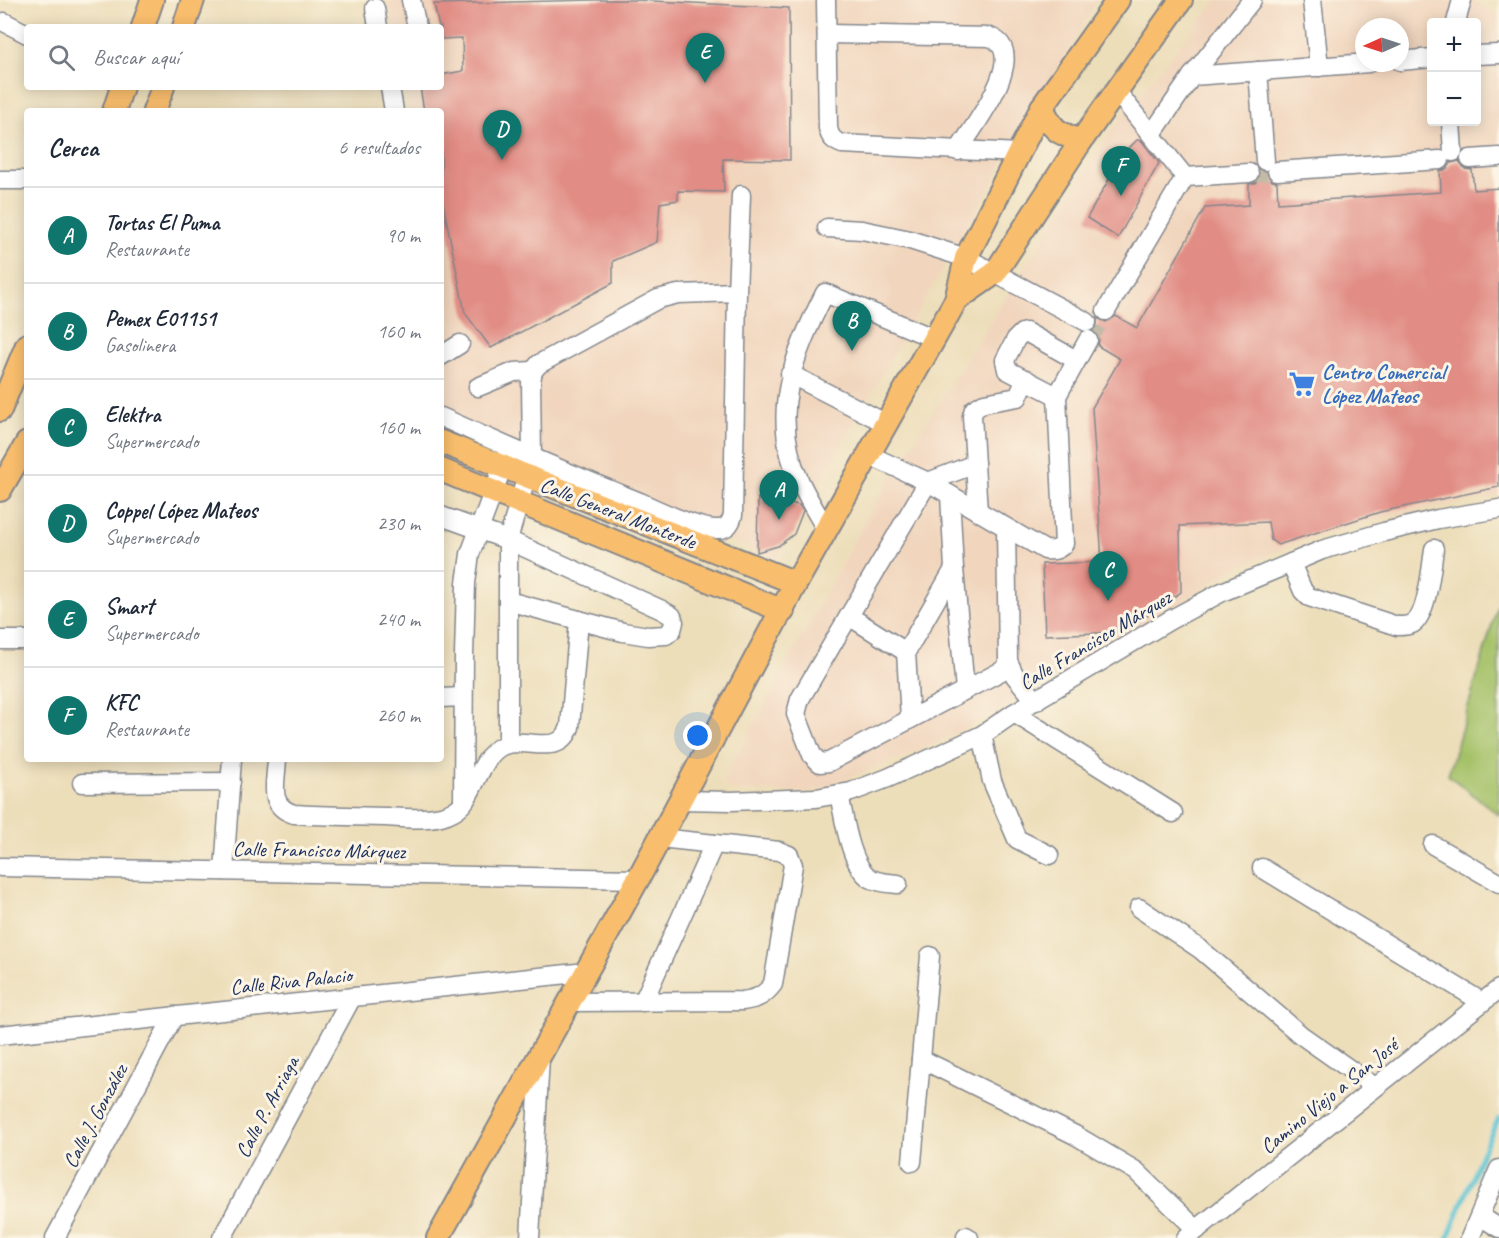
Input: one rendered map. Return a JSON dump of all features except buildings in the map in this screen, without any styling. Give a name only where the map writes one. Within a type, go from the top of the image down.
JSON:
[{"type":"main road","points":[[144,24],[152,0]]},
{"type":"main road","points":[[185,24],[193,0]]},
{"type":"main road","points":[[438,1238],[638,879],[796,583],[956,300],[966,258],[1042,107],[1118,0]]},
{"type":"main road","points":[[956,300],[995,273],[1081,141],[1181,0]]},
{"type":"main road","points":[[115,108],[121,90]]},
{"type":"main road","points":[[155,108],[162,90]]},
{"type":"main road","points":[[1042,107],[1052,128],[1081,141]]},
{"type":"main road","points":[[1,406],[24,352]]},
{"type":"main road","points":[[1,406],[24,401]]},
{"type":"main road","name":"Calle General Monterde","points":[[444,443],[506,458],[796,583]]},
{"type":"main road","points":[[0,490],[24,448]]},
{"type":"main road","name":"Calle General Monterde","points":[[444,471],[783,611]]},
{"type":"street","points":[[411,0],[416,24]]},
{"type":"street","points":[[826,0],[828,128],[830,136],[836,142],[1019,153]]},
{"type":"street","points":[[1152,134],[1192,76],[1252,0]]},
{"type":"street","points":[[1312,0],[1319,67]]},
{"type":"street","points":[[1457,18],[1462,0]]},
{"type":"street","points":[[375,8],[378,24]]},
{"type":"street","points":[[4,22],[24,32]]},
{"type":"street","points":[[827,34],[990,37],[1001,43],[1005,51],[1005,65],[996,89],[958,151]]},
{"type":"street","points":[[1481,55],[1499,54]]},
{"type":"street","points":[[1409,60],[1427,58]]},
{"type":"street","points":[[1192,76],[1355,64]]},
{"type":"street","points":[[1258,71],[1271,166],[1499,157]]},
{"type":"street","points":[[390,90],[394,108]]},
{"type":"street","points":[[1117,92],[1185,177]]},
{"type":"street","points":[[1450,126],[1454,157]]},
{"type":"street","points":[[1185,177],[1249,173]]},
{"type":"street","points":[[1106,311],[1185,177]]},
{"type":"street","points":[[0,180],[24,180]]},
{"type":"street","points":[[530,468],[690,523],[717,530],[731,523],[733,515],[736,292],[741,195]]},
{"type":"street","points":[[827,228],[862,230],[910,240],[966,258],[1087,322]]},
{"type":"street","points":[[508,743],[507,540],[530,468],[533,371],[539,364],[658,299],[678,294],[736,292]]},
{"type":"street","points":[[827,531],[799,480],[788,444],[785,415],[790,374],[807,330],[825,293],[933,338]]},
{"type":"street","points":[[1057,396],[1007,370],[1005,360],[1016,339],[1026,332],[1076,360]]},
{"type":"street","points":[[868,454],[928,482],[1045,550],[1060,549],[1064,544],[1057,396],[1088,340]]},
{"type":"street","points":[[444,354],[460,344]]},
{"type":"street","points":[[478,387],[514,372],[533,371]]},
{"type":"street","points":[[790,374],[885,423]]},
{"type":"street","points":[[978,512],[972,416],[974,409],[984,403],[1018,397],[1026,379]]},
{"type":"street","points":[[444,419],[506,458],[478,529],[470,554],[466,583],[464,804]]},
{"type":"street","points":[[975,464],[928,482],[796,707],[796,714],[812,755],[820,763],[829,762],[1009,667]]},
{"type":"street","points":[[950,495],[954,569],[966,690]]},
{"type":"street","name":"Calle Francisco Márquez","points":[[680,800],[742,801],[816,798],[851,792],[888,778],[982,735],[1014,713],[1170,620],[1222,592],[1322,550],[1438,519],[1499,509]]},
{"type":"street","points":[[444,517],[507,540],[662,610],[672,616],[674,622],[672,630],[666,635],[648,636],[623,632],[508,601]]},
{"type":"street","points":[[1006,528],[1009,667],[1036,701]]},
{"type":"street","points":[[1290,563],[1303,591],[1309,597],[1397,626],[1412,624],[1419,617],[1431,572],[1434,549]]},
{"type":"street","points":[[910,719],[906,652],[954,569]]},
{"type":"street","points":[[849,616],[906,652]]},
{"type":"street","points":[[278,762],[275,796],[278,806],[294,814],[428,818],[451,812],[464,804],[491,754],[499,747],[508,743],[552,744],[561,742],[567,736],[570,727],[579,620]]},
{"type":"street","points":[[0,640],[24,640]]},
{"type":"street","points":[[444,698],[464,697]]},
{"type":"street","points":[[1014,713],[1173,813]]},
{"type":"street","points":[[982,735],[992,781],[1017,839],[1049,855]]},
{"type":"street","points":[[224,871],[232,762]]},
{"type":"street","points":[[82,783],[231,782]]},
{"type":"street","points":[[839,794],[852,849],[860,870],[872,879],[898,884]]},
{"type":"street","points":[[569,1002],[749,1000],[766,994],[773,984],[793,865],[789,855],[778,851],[660,838]]},
{"type":"street","points":[[643,1002],[714,844]]},
{"type":"street","points":[[1433,845],[1499,883]]},
{"type":"street","name":"Calle Francisco Márquez","points":[[0,867],[638,879]]},
{"type":"street","points":[[1262,868],[1482,1002]]},
{"type":"street","points":[[1139,908],[1200,949],[1301,1035],[1375,1087]]},
{"type":"street","points":[[912,1162],[930,956]]},
{"type":"street","name":"Calle Riva Palacio","points":[[0,1035],[586,972]]},
{"type":"street","name":"Camino Viejo a San José","points":[[1191,1234],[1499,988]]},
{"type":"street","name":"Calle P. Arriaga","points":[[222,1238],[352,997]]},
{"type":"street","name":"Calle J. González","points":[[55,1238],[174,1016]]},
{"type":"street","points":[[530,1238],[540,1054]]},
{"type":"street","points":[[921,1059],[1075,1135],[1136,1171],[1191,1234]]},
{"type":"street","points":[[1470,1238],[1499,1169]]},
{"type":"street","points":[[1480,1216],[1499,1228]]},
{"type":"shaded area","points":[[388,0],[1097,0],[776,559],[444,426],[444,329],[452,326],[444,285],[444,108],[409,108],[406,90],[444,90],[444,24],[393,24]]},
{"type":"shaded area","points":[[1217,0],[1472,0],[1499,15],[1499,496],[1393,515],[1308,539],[1235,568],[1154,620],[976,723],[928,747],[836,783],[806,793],[731,790],[722,782],[874,505],[1115,125]]},
{"type":"green space","points":[[1499,601],[1499,815],[1448,775]]},
{"type":"waterway","points":[[1448,1238],[1483,1151],[1499,1118]]},
{"type":"tunnel","points":[[1249,173],[1277,171]]},
{"type":"tunnel","points":[[1088,340],[1106,311]]},
{"type":"place","name":"Smart","points":[[705,83]]},
{"type":"place","name":"Coppel López Mateos","points":[[502,160]]},
{"type":"place","name":"KFC","points":[[1121,196]]},
{"type":"place","name":"Pemex E01151","points":[[852,351]]},
{"type":"place","name":"Centro Comercial López Mateos","points":[[1302,384]]},
{"type":"place","name":"Tortas El Puma","points":[[779,520]]},
{"type":"place","name":"Elektra","points":[[1108,601]]}]
